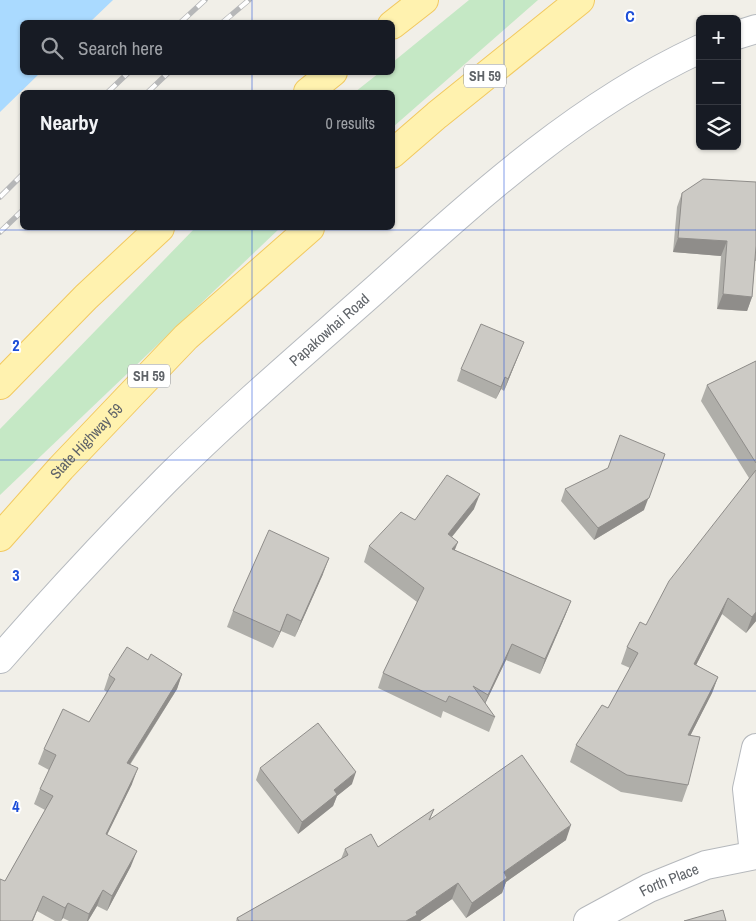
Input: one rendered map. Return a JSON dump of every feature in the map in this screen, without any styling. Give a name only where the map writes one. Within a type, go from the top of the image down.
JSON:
[{"type":"main road","points":[[395,23],[424,0]]},
{"type":"main road","name":"SH 59","points":[[395,151],[437,115],[580,0]]},
{"type":"main road","points":[[310,90],[329,75]]},
{"type":"main road","points":[[0,385],[86,297],[158,230]]},
{"type":"main road","name":"State Highway 59","points":[[0,537],[61,468],[186,337],[308,230]]},
{"type":"street","points":[[741,34],[756,29]]},
{"type":"street","name":"Papakowhai Road","points":[[0,659],[43,609],[166,480],[247,404],[478,198],[576,121],[670,63],[696,51]]},
{"type":"street","points":[[755,854],[747,789],[756,748]]},
{"type":"street","name":"Forth Place","points":[[588,921],[649,888],[706,864],[755,854]]},
{"type":"green space","points":[[469,0],[538,0],[395,125],[395,90],[358,90],[376,75],[395,75],[395,60]]},
{"type":"green space","points":[[193,230],[278,230],[0,495],[0,429]]},
{"type":"water","points":[[0,0],[113,0],[92,20],[20,20],[20,75],[38,75],[23,90],[20,90],[20,92],[0,112]]},
{"type":"building","points":[[703,179],[756,182],[756,246],[752,297],[723,294],[727,241],[678,238],[682,193]]},
{"type":"building","points":[[481,324],[524,342],[508,379],[505,377],[501,387],[461,369]]},
{"type":"building","points":[[756,361],[756,463],[707,385]]},
{"type":"building","points":[[620,435],[665,454],[649,498],[598,528],[565,489],[608,468]]},
{"type":"building","points":[[756,470],[756,612],[752,617],[728,598],[694,664],[718,677],[688,735],[700,737],[688,785],[627,775],[576,745],[602,705],[608,708],[638,653],[627,647],[640,622],[646,625],[669,581]]},
{"type":"building","points":[[447,475],[480,494],[448,534],[458,542],[452,549],[571,601],[545,659],[512,644],[488,695],[473,686],[495,717],[449,696],[446,702],[383,673],[424,588],[369,546],[401,512],[415,520]]},
{"type":"building","points":[[269,530],[329,558],[301,621],[287,614],[280,632],[233,611]]},
{"type":"building","points":[[127,647],[148,660],[151,654],[182,674],[127,763],[138,768],[106,834],[137,851],[112,896],[103,890],[89,914],[68,903],[65,908],[43,896],[32,921],[0,921],[0,879],[5,881],[53,796],[40,789],[56,755],[44,749],[63,709],[89,722],[115,679],[109,675]]},
{"type":"building","points":[[318,723],[356,772],[334,790],[337,794],[302,822],[260,768]]},
{"type":"building","points":[[522,755],[571,825],[504,872],[507,878],[472,903],[458,883],[416,912],[417,915],[406,921],[239,921],[237,918],[348,855],[345,849],[371,834],[378,847],[434,809],[429,820]]},
{"type":"building","points":[[723,910],[726,921],[684,921]]},
{"type":"railway","points":[[183,20],[205,0]]},
{"type":"railway","points":[[225,20],[249,0]]},
{"type":"railway","points":[[110,90],[126,75]]},
{"type":"railway","points":[[150,90],[166,75]]},
{"type":"railway","points":[[0,197],[20,177]]},
{"type":"railway","points":[[0,232],[20,213]]}]
